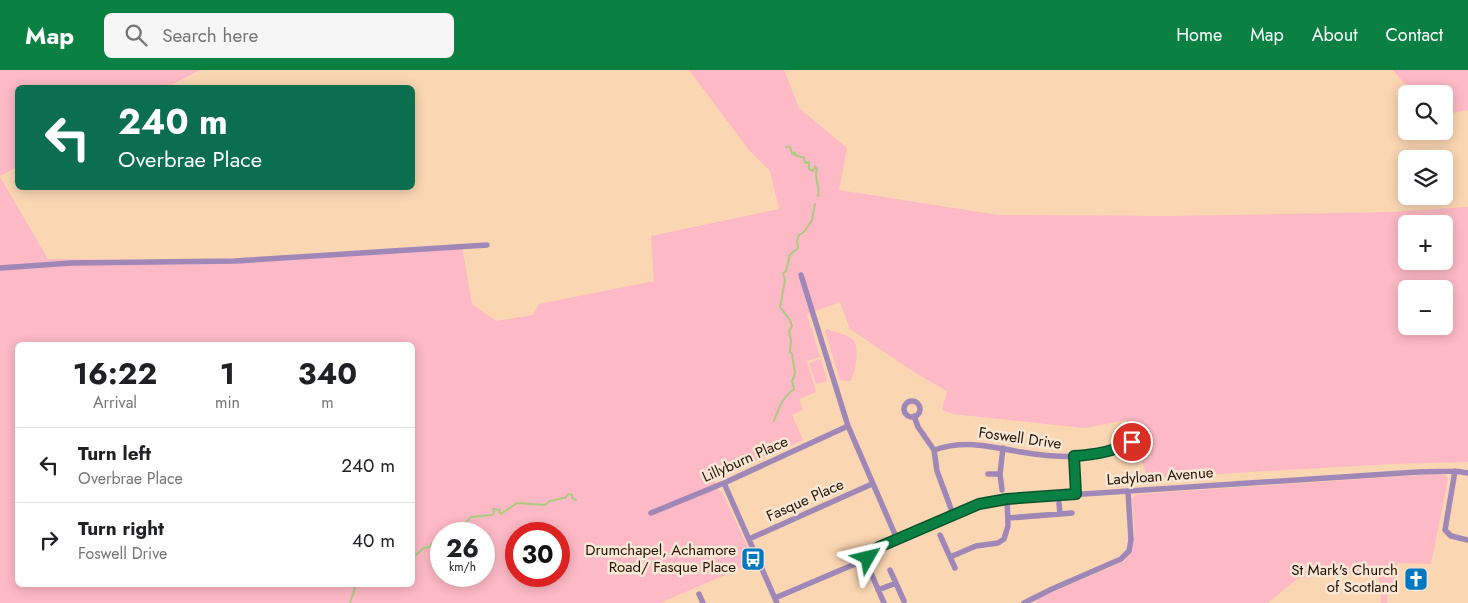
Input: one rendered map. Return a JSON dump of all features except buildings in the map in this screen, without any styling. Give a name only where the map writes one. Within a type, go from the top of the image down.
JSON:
[{"type":"street","points":[[0,268],[71,263],[235,261],[487,245]]},
{"type":"street","points":[[801,275],[848,426],[897,539]]},
{"type":"street","points":[[914,416],[918,427],[934,450],[939,480],[953,514]]},
{"type":"street","name":"Lillyburn Place","points":[[651,513],[724,483],[848,426]]},
{"type":"street","name":"Foswell Drive","points":[[934,450],[950,445],[968,444],[991,445],[1038,454],[1074,456],[1117,450],[1132,442]]},
{"type":"street","points":[[1002,490],[1000,474],[1003,448]]},
{"type":"street","points":[[1074,456],[1076,494]]},
{"type":"street","points":[[1455,471],[1445,530],[1451,536],[1468,540]]},
{"type":"street","name":"Ladyloan Avenue","points":[[776,601],[805,585],[868,559],[874,550],[897,539],[979,504],[1007,499],[1076,494],[1455,471],[1468,473]]},
{"type":"street","points":[[988,474],[1000,474]]},
{"type":"street","points":[[724,483],[776,601]]},
{"type":"street","name":"Fasque Place","points":[[749,539],[872,484]]},
{"type":"street","points":[[1024,603],[1113,563],[1126,555],[1131,546],[1128,491]]},
{"type":"street","points":[[950,557],[976,546],[998,544],[1007,535],[1007,499]]},
{"type":"street","points":[[1059,503],[1060,514]]},
{"type":"street","points":[[1008,518],[1072,513]]},
{"type":"street","points":[[940,535],[955,568]]},
{"type":"street","points":[[868,559],[868,566],[884,603]]},
{"type":"street","points":[[890,570],[904,601]]},
{"type":"street","points":[[878,590],[896,583]]},
{"type":"street","points":[[699,594],[703,603]]},
{"type":"shaded area","points":[[0,70],[200,70],[171,85],[15,85],[15,168],[0,176]]},
{"type":"shaded area","points":[[689,70],[784,70],[799,108],[847,148],[839,190],[998,215],[1173,216],[1392,212],[1468,207],[1468,462],[1391,464],[1148,478],[1127,420],[1085,428],[953,414],[942,410],[947,391],[917,374],[850,329],[840,302],[807,314],[820,357],[807,361],[816,392],[799,399],[803,410],[792,415],[803,440],[714,479],[717,489],[722,492],[749,550],[753,563],[660,603],[0,603],[0,177],[48,259],[235,261],[462,247],[472,304],[496,321],[533,315],[539,304],[654,281],[651,236],[779,209],[770,171],[749,150]]},
{"type":"shaded area","points":[[1393,70],[1468,70],[1468,110],[1453,113],[1453,85],[1406,85]]},
{"type":"shaded area","points":[[827,329],[847,336],[855,343],[856,360],[850,381],[840,380],[825,331]]},
{"type":"shaded area","points":[[821,359],[827,381],[816,384],[809,363]]},
{"type":"shaded area","points":[[1436,474],[1445,475],[1448,479],[1431,564],[1397,563],[1396,585],[1388,587],[1387,603],[1381,603],[1380,581],[1375,574],[1341,574],[1314,569],[1314,576],[1297,579],[1268,603],[1037,603],[1035,600],[1125,561],[1133,548],[1132,501],[1133,497],[1138,494]]},
{"type":"waterway","points":[[786,147],[790,147],[792,154],[795,152],[795,155],[804,158],[805,163],[809,162],[809,169],[813,171],[815,166],[819,189],[818,196]]},
{"type":"waterway","points":[[774,421],[782,403],[794,389],[792,381],[795,373],[790,352],[791,340],[789,331],[792,326],[790,320],[780,307],[785,280],[783,273],[786,271],[790,255],[798,248],[797,241],[799,235],[804,232],[812,220],[815,204]]},
{"type":"waterway","points":[[466,522],[471,517],[492,515],[494,513],[493,509],[500,510],[501,514],[517,503],[545,505],[550,501],[565,498],[568,494],[572,495],[572,498],[576,500]]},
{"type":"waterway","points":[[415,556],[430,546]]},
{"type":"waterway","points":[[350,603],[355,587]]},
{"type":"place","name":"Drumchapel, Achamore Road/ Fasque Place","points":[[753,559]]},
{"type":"place","name":"St Mark's Church of Scotland","points":[[1416,579]]},
{"type":"route","points":[[868,558],[870,553],[879,547],[979,504],[1007,499],[1076,494],[1074,456],[1085,456],[1117,450],[1132,442]]}]
